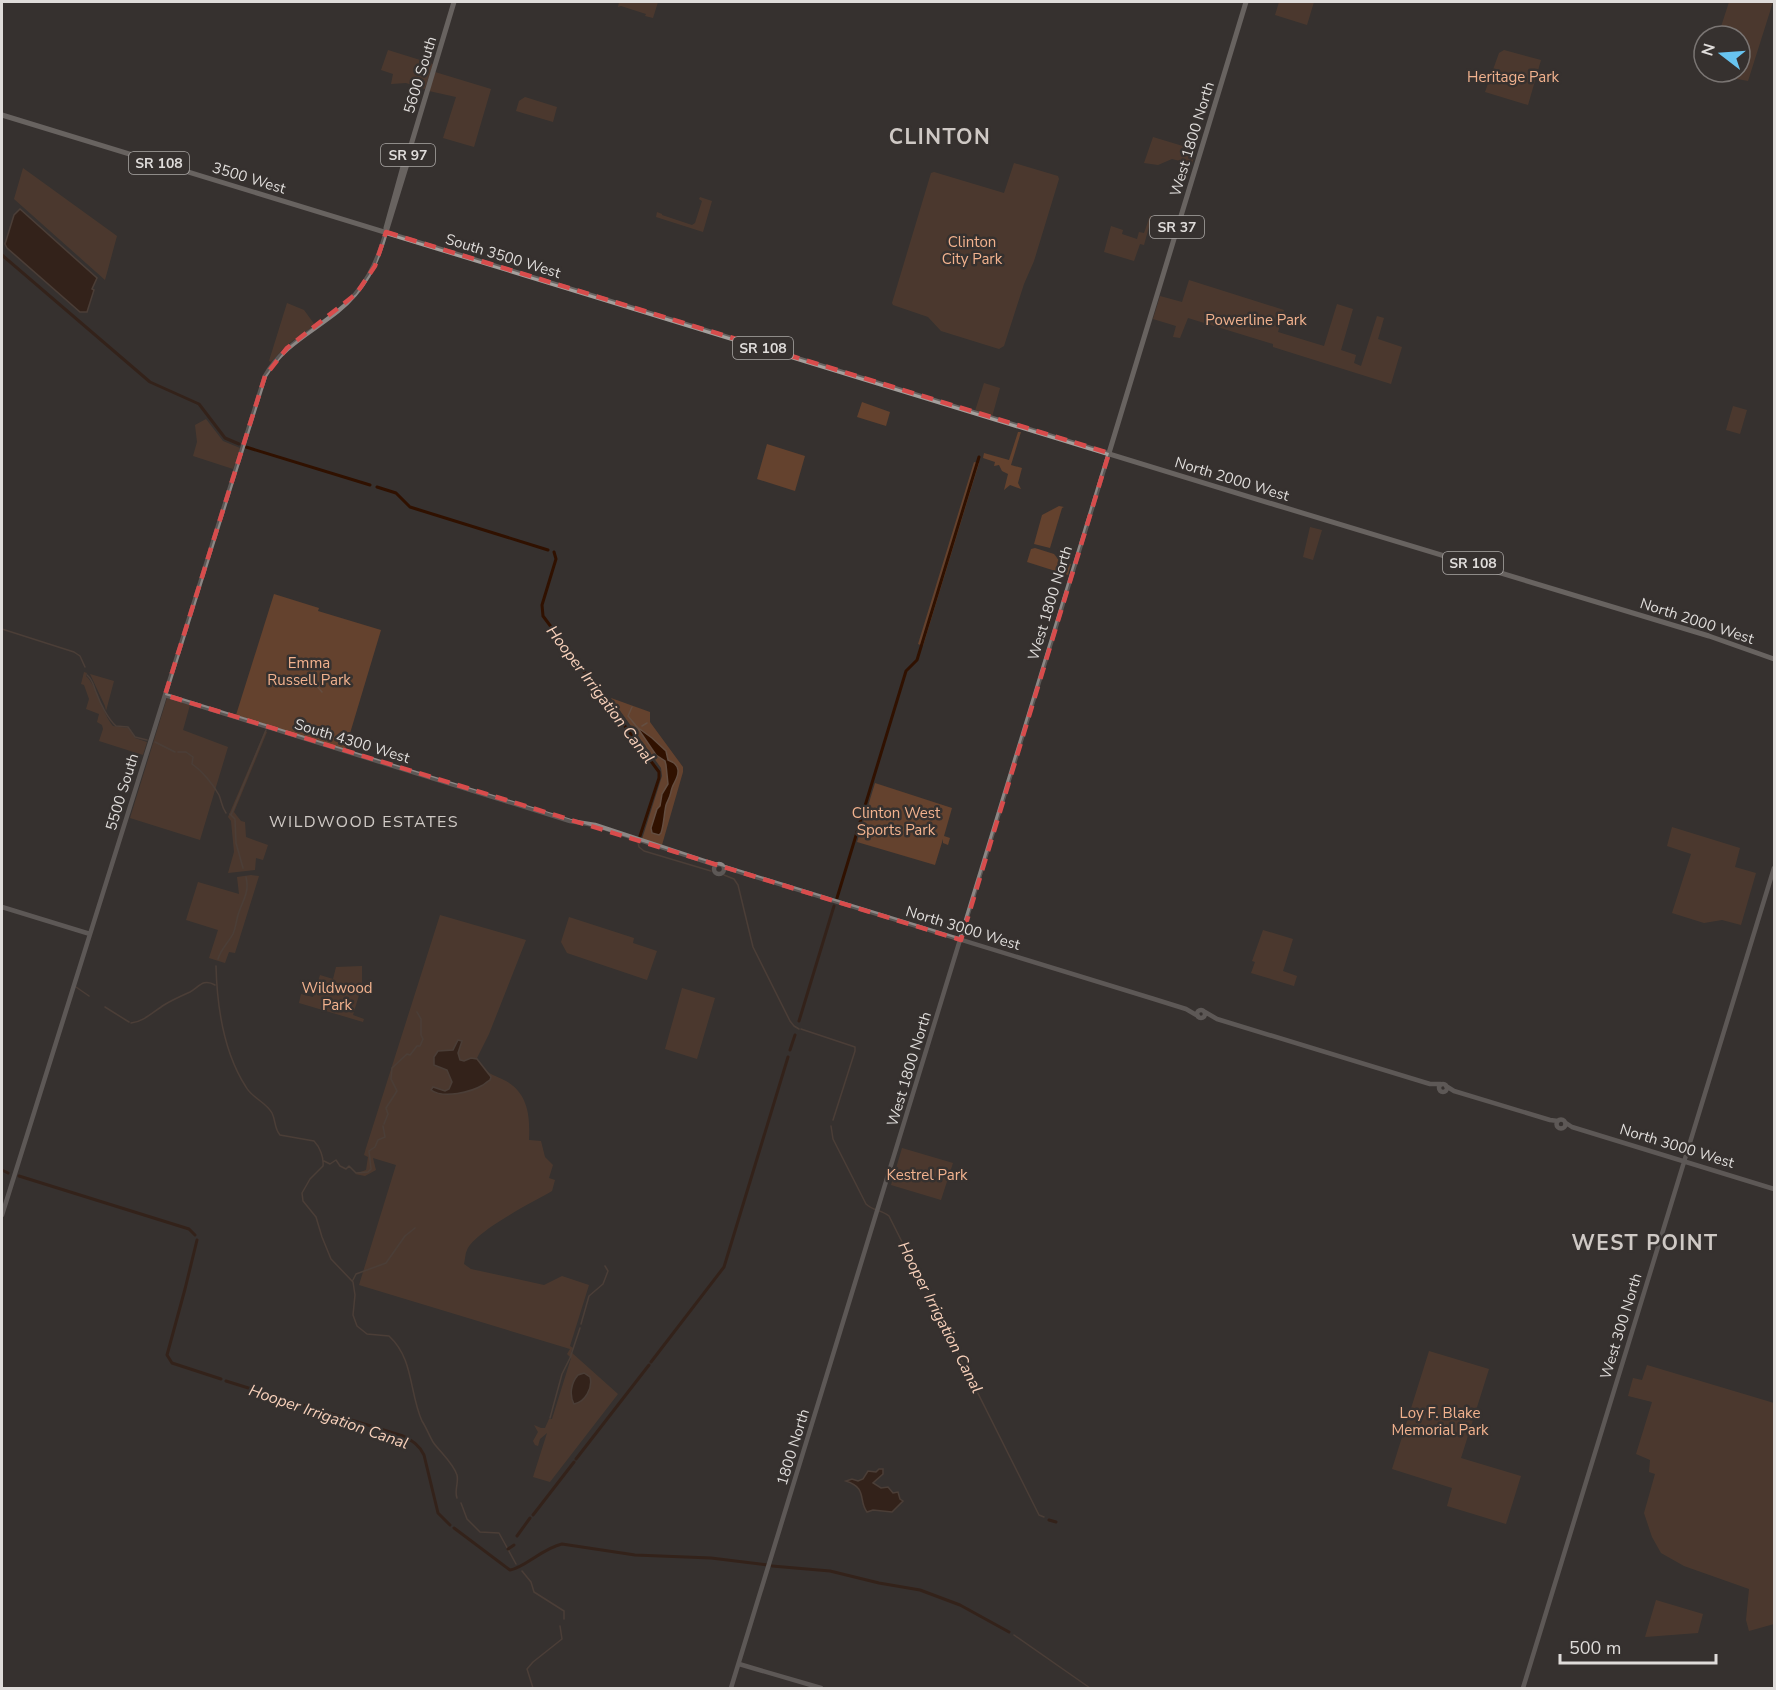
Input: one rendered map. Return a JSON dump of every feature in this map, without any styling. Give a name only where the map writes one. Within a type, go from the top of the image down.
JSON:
[{"type":"main road","name":"5600 South","points":[[386,232],[454,2]]},
{"type":"main road","name":"West 1800 North","points":[[877,1211],[1246,2]]},
{"type":"main road","name":"3500 West","points":[[2,115],[317,211]]},
{"type":"main road","name":"South 3500 West","points":[[317,211],[682,324]]},
{"type":"main road","name":"5500 South","points":[[2,1215],[265,376],[287,348],[337,312],[356,294],[372,272],[386,232]]},
{"type":"main road","name":"North 2000 West","points":[[682,324],[1709,636],[1774,659]]},
{"type":"main road","name":"South 4300 West","points":[[165,695],[570,821],[595,825],[715,867]]},
{"type":"main road","points":[[721,864],[723,870],[717,873],[715,867],[721,864]]},
{"type":"main road","name":"West 300 North","points":[[1523,1689],[1774,868]]},
{"type":"main road","name":"North 3000 West","points":[[723,870],[1551,1120],[1560,1128],[1565,1125],[1774,1189]]},
{"type":"main road","points":[[2,907],[90,934]]},
{"type":"main road","name":"1800 North","points":[[731,1689],[877,1211]]},
{"type":"main road","points":[[739,1664],[821,1689]]},
{"type":"highlighted area","points":[[386,232],[1109,453],[961,940],[165,695],[265,376],[287,348],[356,294],[375,266]]},
{"type":"green space","points":[[619,2],[658,2],[653,18],[621,6],[618,7]]},
{"type":"green space","points":[[1279,2],[1314,2],[1307,25],[1275,15]]},
{"type":"green space","points":[[1729,2],[1773,2],[1752,68],[1752,24],[1722,24]]},
{"type":"green space","points":[[388,50],[433,64],[425,89],[406,83],[391,84],[393,74],[381,70]]},
{"type":"green space","name":"Heritage Park","points":[[1504,50],[1541,60],[1528,105],[1485,92],[1499,53]]},
{"type":"green space","points":[[435,72],[491,89],[474,147],[443,138],[456,97],[429,91]]},
{"type":"green space","points":[[525,97],[557,107],[553,122],[516,111],[519,101]]},
{"type":"green space","points":[[1153,137],[1196,150],[1192,164],[1172,159],[1158,165],[1144,163]]},
{"type":"green space","name":"Clinton City Park","points":[[1014,163],[1058,176],[1059,179],[1034,261],[1004,346],[999,349],[941,331],[928,317],[892,303],[931,173],[1004,193]]},
{"type":"green space","points":[[23,168],[117,236],[105,280],[14,199]]},
{"type":"green space","points":[[700,197],[712,201],[703,232],[656,217],[657,212],[692,225],[695,223],[702,201]]},
{"type":"green space","points":[[1150,216],[1152,216],[1144,245],[1140,244],[1134,261],[1104,252],[1111,226],[1123,230],[1122,234],[1137,239],[1139,232],[1144,233]]},
{"type":"green space","name":"Powerline Park","points":[[1189,280],[1284,310],[1278,332],[1324,346],[1337,304],[1353,309],[1341,350],[1356,355],[1354,363],[1361,366],[1377,316],[1384,318],[1378,339],[1402,347],[1391,384],[1188,318],[1180,338],[1173,337],[1176,326],[1153,319],[1160,296],[1182,302]]},
{"type":"green space","points":[[287,303],[304,310],[315,325],[287,345],[271,362],[269,361]]},
{"type":"green space","points":[[984,383],[1000,388],[992,417],[975,411]]},
{"type":"green space","points":[[862,402],[890,412],[886,426],[857,417]]},
{"type":"green space","points":[[1733,406],[1747,410],[1740,434],[1726,430]]},
{"type":"green space","points":[[206,419],[223,441],[240,448],[233,469],[193,456],[197,442],[195,425]]},
{"type":"green space","points":[[1018,432],[1021,432],[1011,465],[1022,468],[1018,483],[1021,489],[1010,485],[1004,490],[1008,474],[1002,471],[999,465],[994,466],[995,462],[983,458],[984,453],[1009,460]]},
{"type":"green space","points":[[767,444],[805,456],[795,491],[757,479]]},
{"type":"green space","points":[[974,462],[979,463],[923,646],[918,644]]},
{"type":"green space","points":[[1059,506],[1064,507],[1050,548],[1034,544],[1042,515]]},
{"type":"green space","points":[[1310,527],[1322,530],[1313,560],[1303,557]]},
{"type":"green space","points":[[1035,548],[1054,554],[1059,560],[1071,564],[1068,575],[1027,562],[1031,549]]},
{"type":"green space","name":"Emma Russell Park","points":[[274,594],[319,608],[318,611],[381,630],[345,750],[236,715]]},
{"type":"green space","points":[[84,672],[87,673],[86,676],[113,726],[128,728],[135,738],[147,742],[143,755],[99,741],[103,729],[102,725],[97,722],[99,714],[86,709],[89,699],[84,685],[81,684]]},
{"type":"green space","points":[[90,674],[114,681],[106,711],[105,706]]},
{"type":"green space","points":[[167,698],[190,705],[183,730],[228,747],[200,840],[130,818]]},
{"type":"green space","points":[[611,698],[650,712],[650,722],[683,767],[662,845],[642,839],[662,776],[661,768]]},
{"type":"green space","points":[[265,731],[267,732],[234,812],[241,821],[245,822],[246,837],[268,845],[263,860],[256,858],[255,870],[228,873],[234,852],[231,821],[228,817]]},
{"type":"green space","name":"Clinton West Sports Park","points":[[875,783],[952,808],[944,836],[950,838],[948,845],[943,843],[943,839],[935,865],[857,842]]},
{"type":"green space","points":[[1672,827],[1740,848],[1735,867],[1756,873],[1741,925],[1722,920],[1704,923],[1672,913],[1691,854],[1667,846]]},
{"type":"green space","points":[[259,876],[235,953],[229,952],[225,963],[209,958],[218,930],[186,920],[198,882],[239,894],[237,877]]},
{"type":"green space","points":[[440,915],[526,940],[489,1034],[477,1058],[487,1071],[514,1086],[524,1100],[529,1123],[529,1140],[541,1141],[545,1157],[553,1165],[549,1178],[555,1180],[552,1191],[492,1226],[472,1242],[465,1255],[464,1264],[471,1269],[544,1285],[562,1276],[589,1285],[570,1346],[573,1348],[571,1352],[618,1394],[550,1482],[533,1477],[547,1433],[540,1439],[538,1446],[535,1445],[533,1441],[538,1432],[534,1425],[545,1428],[549,1419],[552,1419],[571,1358],[567,1354],[570,1349],[359,1285],[396,1165],[373,1158],[376,1170],[365,1176],[355,1174],[366,1170],[368,1157],[364,1155],[366,1148]]},
{"type":"green space","points":[[569,917],[634,938],[633,943],[657,951],[647,980],[567,953],[561,942]]},
{"type":"green space","points":[[1263,930],[1293,939],[1283,971],[1297,976],[1294,986],[1251,973],[1255,962],[1252,961]]},
{"type":"green space","name":"Wildwood Park","points":[[362,966],[362,985],[353,1015],[364,1019],[363,1022],[299,1003],[301,994],[313,997],[320,975],[333,979],[336,967]]},
{"type":"green space","points":[[682,988],[715,998],[697,1059],[665,1049]]},
{"type":"green space","name":"Kestrel Park","points":[[902,1148],[953,1163],[941,1200],[891,1185]]},
{"type":"green space","name":"Loy F. Blake Memorial Park","points":[[1429,1351],[1489,1369],[1461,1458],[1521,1476],[1506,1524],[1447,1506],[1452,1488],[1392,1469]]},
{"type":"green space","points":[[1647,1365],[1774,1403],[1774,1624],[1749,1631],[1746,1620],[1749,1589],[1684,1566],[1661,1553],[1652,1537],[1644,1513],[1655,1474],[1649,1472],[1650,1460],[1636,1454],[1652,1402],[1628,1396],[1633,1378],[1642,1380]]},
{"type":"green space","points":[[1656,1600],[1703,1614],[1698,1633],[1645,1637]]},
{"type":"shaded area","points":[[20,209],[97,278],[87,312],[80,312],[7,248],[5,244],[14,215]]},
{"type":"shaded area","points":[[637,727],[666,751],[668,760],[677,766],[678,770],[659,835],[652,833],[651,828],[662,794],[668,784],[666,765],[665,761],[656,755]]},
{"type":"shaded area","points":[[458,1040],[462,1041],[458,1053],[460,1060],[477,1059],[491,1077],[490,1080],[478,1088],[465,1092],[436,1093],[431,1090],[433,1087],[445,1091],[449,1089],[452,1082],[447,1070],[434,1065],[434,1057],[438,1051],[453,1050]]},
{"type":"shaded area","points":[[584,1373],[590,1377],[589,1390],[582,1400],[574,1404],[571,1393],[572,1385],[578,1375]]},
{"type":"shaded area","points":[[883,1469],[883,1474],[873,1483],[881,1488],[888,1487],[893,1493],[898,1492],[903,1501],[892,1512],[873,1510],[867,1512],[860,1491],[846,1481],[852,1479],[858,1481],[863,1479],[868,1471],[876,1472]]},
{"type":"waterway","name":"Hooper Irrigation Canal","points":[[2,255],[150,382],[199,404],[225,438],[239,444]]},
{"type":"waterway","name":"Hooper Irrigation Canal","points":[[246,447],[370,485]]},
{"type":"waterway","points":[[837,898],[906,671],[917,660],[979,457]]},
{"type":"waterway","name":"Hooper Irrigation Canal","points":[[377,487],[396,493],[410,507],[548,550]]},
{"type":"waterway","name":"Hooper Irrigation Canal","points":[[554,552],[556,559],[542,605],[543,616],[659,772],[640,836]]},
{"type":"waterway","points":[[2,629],[74,652],[80,656],[85,667]]},
{"type":"waterway","points":[[87,675],[113,723],[116,726],[128,727],[135,737],[147,740]]},
{"type":"waterway","points":[[316,685],[322,692]]},
{"type":"waterway","points":[[632,707],[628,716],[637,727]]},
{"type":"waterway","points":[[642,726],[647,723]]},
{"type":"waterway","points":[[231,815],[266,730]]},
{"type":"waterway","points":[[155,742],[175,752]]},
{"type":"waterway","points":[[178,752],[186,752],[193,757],[192,764],[214,786],[226,813]]},
{"type":"waterway","points":[[230,814],[235,819],[236,843],[243,868]]},
{"type":"waterway","name":"Hooper Irrigation Canal","points":[[638,842],[639,847],[644,851],[711,871]]},
{"type":"waterway","name":"Hooper Irrigation Canal","points":[[724,875],[734,879],[738,885],[753,947],[790,1021],[799,1029]]},
{"type":"waterway","points":[[218,959],[234,931],[246,892],[246,877]]},
{"type":"waterway","points":[[799,1021],[834,906]]},
{"type":"waterway","points":[[216,966],[223,1029],[238,1074],[249,1091],[272,1113],[280,1135],[314,1141],[320,1149],[323,1166],[310,1179],[302,1193],[303,1201],[316,1217],[331,1259],[353,1282],[355,1295],[353,1315],[357,1326],[367,1334],[389,1336],[403,1355],[422,1421],[433,1442],[457,1475],[457,1498]]},
{"type":"waterway","points":[[131,1023],[144,1019],[201,984],[207,982],[215,985]]},
{"type":"waterway","points":[[76,987],[89,996]]},
{"type":"waterway","points":[[105,1007],[129,1022]]},
{"type":"waterway","points":[[384,1124],[388,1114],[386,1108],[397,1091],[391,1079],[392,1068],[407,1054],[410,1055],[417,1046],[420,1046],[423,1039],[421,1019],[417,1012]]},
{"type":"waterway","name":"Hooper Irrigation Canal","points":[[801,1029],[855,1047],[833,1120]]},
{"type":"waterway","points":[[790,1050],[795,1035]]},
{"type":"waterway","points":[[651,1362],[724,1267],[788,1057]]},
{"type":"waterway","points":[[324,1161],[330,1164],[336,1160],[340,1166],[346,1169],[349,1166],[356,1173],[368,1172],[371,1169],[369,1151],[375,1147],[378,1140],[385,1137],[383,1126]]},
{"type":"waterway","name":"Hooper Irrigation Canal","points":[[831,1126],[833,1139],[866,1204],[889,1216],[1039,1515],[1044,1517]]},
{"type":"waterway","name":"Hooper Irrigation Canal","points":[[2,1170],[8,1173]]},
{"type":"waterway","name":"Hooper Irrigation Canal","points":[[19,1176],[189,1229],[195,1235]]},
{"type":"waterway","points":[[353,1280],[356,1274],[386,1263],[405,1236],[415,1228]]},
{"type":"waterway","name":"Hooper Irrigation Canal","points":[[197,1240],[167,1355],[172,1363],[221,1379]]},
{"type":"waterway","points":[[581,1324],[589,1296],[603,1284],[608,1271],[605,1266]]},
{"type":"waterway","points":[[571,1355],[580,1328]]},
{"type":"waterway","points":[[550,1418],[562,1374],[571,1356]]},
{"type":"waterway","points":[[576,1459],[649,1365]]},
{"type":"waterway","name":"Hooper Irrigation Canal","points":[[226,1381],[410,1440],[424,1455],[438,1513],[450,1525]]},
{"type":"waterway","points":[[533,1515],[574,1462]]},
{"type":"waterway","points":[[461,1503],[467,1519],[480,1532],[499,1533],[516,1564]]},
{"type":"waterway","points":[[517,1536],[530,1518]]},
{"type":"waterway","name":"Hooper Irrigation Canal","points":[[1049,1520],[1056,1522]]},
{"type":"waterway","name":"Hooper Irrigation Canal","points":[[454,1528],[510,1570],[562,1544],[635,1555],[711,1558],[768,1565]]},
{"type":"waterway","points":[[508,1549],[514,1545]]},
{"type":"waterway","name":"Hooper Irrigation Canal","points":[[772,1566],[830,1571],[920,1590],[960,1605],[1009,1632]]},
{"type":"waterway","points":[[522,1571],[531,1582],[534,1592],[564,1611],[564,1619]]},
{"type":"waterway","points":[[533,1688],[527,1669],[562,1639],[560,1626]]},
{"type":"waterway","name":"Hooper Irrigation Canal","points":[[1014,1635],[1090,1688]]},
{"type":"district","name":"CLINTON","points":[[940,137]]},
{"type":"district","name":"WILDWOOD ESTATES","points":[[364,821]]},
{"type":"district","name":"WEST POINT","points":[[1645,1243]]}]
